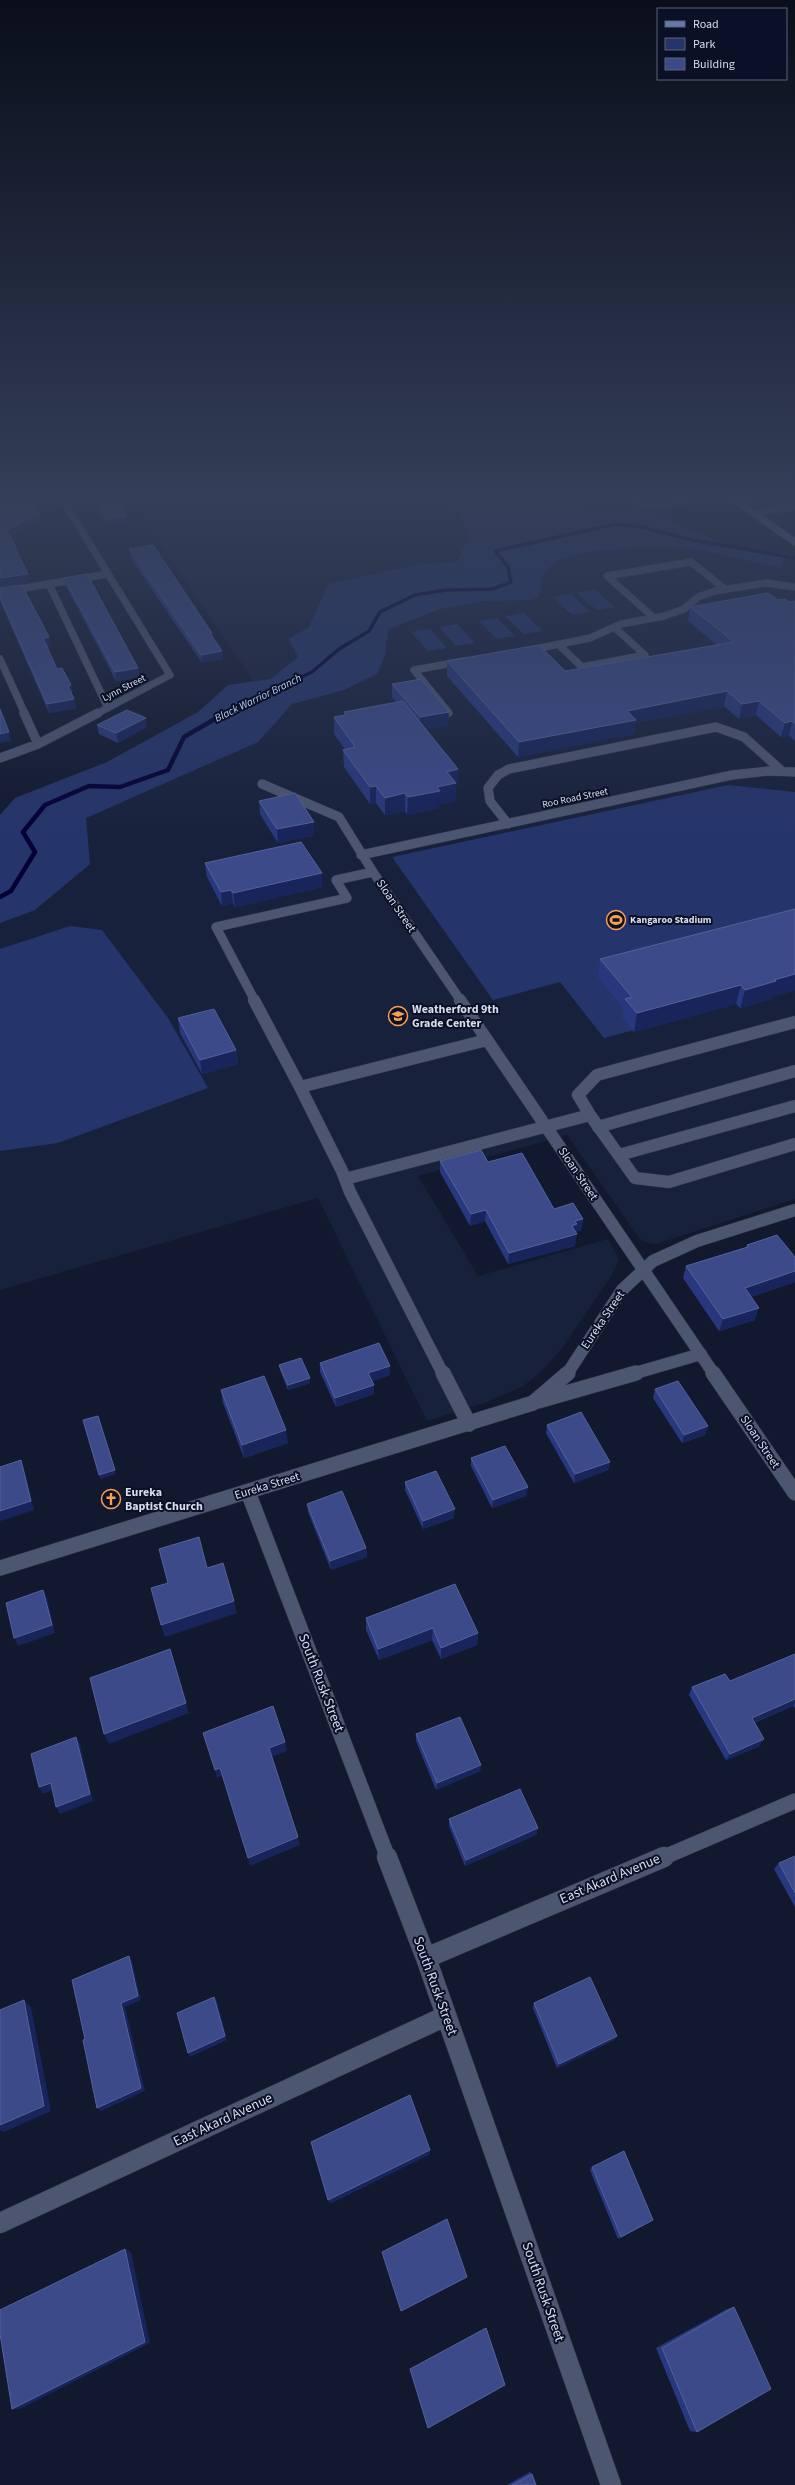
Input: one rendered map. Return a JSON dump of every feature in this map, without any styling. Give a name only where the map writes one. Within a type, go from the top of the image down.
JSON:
[{"type":"street","points":[[60,608],[108,708]]},
{"type":"street","name":"Lynn Street","points":[[0,758],[38,744],[170,675],[129,608]]},
{"type":"street","points":[[643,608],[654,618]]},
{"type":"street","points":[[513,653],[590,638],[621,624],[654,618],[685,608]]},
{"type":"street","points":[[559,645],[582,667],[645,655],[614,627]]},
{"type":"street","points":[[0,658],[38,744]]},
{"type":"street","points":[[449,713],[414,670],[475,659]]},
{"type":"street","points":[[508,824],[487,797],[486,789],[490,781],[498,774],[509,768],[716,727],[728,728],[742,734],[782,771]]},
{"type":"street","name":"Roo Road Street","points":[[362,855],[732,775],[782,771],[795,772]]},
{"type":"street","name":"Sloan Street","points":[[262,784],[339,817],[373,872],[795,1492]]},
{"type":"street","points":[[373,872],[336,880],[347,898],[216,927],[300,1087],[345,1179],[353,1199],[469,1424]]},
{"type":"street","points":[[795,1022],[597,1075],[578,1095],[598,1127],[635,1178],[669,1182],[795,1144]]},
{"type":"street","points":[[300,1087],[487,1040]]},
{"type":"street","points":[[598,1127],[795,1071]]},
{"type":"street","points":[[618,1156],[795,1106]]},
{"type":"street","points":[[345,1179],[590,1115]]},
{"type":"street","name":"Eureka Street","points":[[533,1403],[565,1376],[622,1290],[653,1261],[697,1241],[795,1210]]},
{"type":"street","name":"Eureka Street","points":[[0,1568],[533,1403],[701,1354]]},
{"type":"street","name":"South Rusk Street","points":[[248,1492],[426,1958],[611,2485]]},
{"type":"street","name":"East Akard Avenue","points":[[426,1958],[795,1801]]},
{"type":"street","name":"East Akard Avenue","points":[[0,2223],[446,2016]]},
{"type":"shaded area","name":"Weatherford 9th Grade Center","points":[[204,608],[795,608],[795,1199],[656,1244],[645,1242],[639,1238],[567,1135],[418,1176],[478,1276],[608,1239],[619,1259],[612,1275],[562,1348],[543,1370],[523,1386],[487,1402],[427,1421],[318,1198],[0,1290],[0,897],[34,852],[256,684]]},
{"type":"green space","points":[[317,608],[446,608],[388,629],[385,655],[377,674],[344,690],[292,704],[258,742],[86,818],[90,864],[35,910],[0,923],[0,815],[15,798],[107,762],[198,712],[228,685],[271,679],[298,657],[289,639],[309,627]]},
{"type":"green space","points":[[565,608],[586,608],[590,612],[572,615]]},
{"type":"green space","points":[[595,608],[609,608],[597,610]]},
{"type":"green space","points":[[524,613],[542,631],[524,634],[505,616]]},
{"type":"green space","points":[[497,618],[515,636],[497,639],[479,621]]},
{"type":"green space","points":[[457,624],[475,643],[456,646],[439,627]]},
{"type":"green space","points":[[430,629],[447,648],[428,651],[411,632]]},
{"type":"green space","name":"Kangaroo Stadium","points":[[728,785],[795,792],[795,987],[604,1038],[560,982],[493,1000],[392,857]]},
{"type":"green space","points":[[70,926],[102,930],[168,1018],[208,1088],[58,1143],[0,1151],[0,949]]},
{"type":"building","points":[[5,608],[34,608],[49,637],[43,638],[57,669],[62,668],[71,685],[68,686],[74,699],[47,704]]},
{"type":"building","points":[[80,608],[105,608],[138,668],[115,672]]},
{"type":"building","points":[[169,608],[195,608],[222,651],[201,655]]},
{"type":"building","points":[[691,608],[795,608],[795,724],[792,721],[785,723],[759,701],[742,704],[727,691],[627,711],[636,720],[519,742],[447,661],[539,645],[565,671],[734,642]]},
{"type":"building","points":[[421,679],[449,712],[420,717],[392,684]]},
{"type":"building","points":[[403,701],[458,769],[447,772],[456,783],[437,787],[440,791],[408,797],[405,793],[385,798],[376,786],[370,787],[343,750],[355,747],[334,717],[346,715],[344,712]]},
{"type":"building","points":[[0,709],[9,732],[0,734]]},
{"type":"building","points":[[127,710],[146,718],[116,733],[97,725]]},
{"type":"building","points":[[295,793],[314,822],[277,829],[259,801]]},
{"type":"building","points":[[301,842],[322,873],[233,893],[231,890],[221,892],[205,863]]},
{"type":"building","points":[[795,909],[795,974],[745,990],[741,985],[637,1013],[625,999],[632,997],[600,959]]},
{"type":"building","points":[[214,1009],[236,1050],[200,1060],[178,1018]]},
{"type":"building","points":[[481,1150],[488,1162],[522,1153],[554,1209],[573,1203],[583,1219],[575,1221],[577,1224],[572,1226],[577,1234],[509,1253],[486,1210],[471,1214],[440,1161]]},
{"type":"building","points":[[777,1235],[795,1257],[795,1271],[745,1288],[759,1308],[723,1319],[686,1266],[748,1247],[747,1245]]},
{"type":"building","points":[[379,1343],[390,1366],[368,1373],[374,1385],[335,1398],[320,1363]]},
{"type":"building","points":[[301,1358],[310,1378],[288,1385],[279,1365]]},
{"type":"building","points":[[264,1376],[286,1430],[242,1445],[221,1390]]},
{"type":"building","points":[[678,1381],[708,1426],[684,1435],[655,1389]]},
{"type":"building","points":[[581,1412],[610,1462],[575,1474],[547,1425]]},
{"type":"building","points":[[98,1416],[115,1470],[99,1475],[83,1420]]},
{"type":"building","points":[[505,1446],[528,1487],[493,1500],[471,1458]]},
{"type":"building","points":[[21,1460],[31,1501],[0,1511],[0,1467]]},
{"type":"building","points":[[436,1471],[455,1509],[423,1521],[405,1482]]},
{"type":"building","points":[[342,1491],[366,1548],[330,1561],[307,1504]]},
{"type":"building","points":[[199,1537],[207,1568],[223,1563],[234,1601],[161,1625],[151,1588],[168,1583],[159,1549]]},
{"type":"building","points":[[455,1584],[478,1633],[441,1648],[433,1628],[378,1649],[366,1618]]},
{"type":"building","points":[[43,1590],[52,1625],[14,1638],[6,1603]]},
{"type":"building","points":[[170,1649],[186,1703],[104,1734],[90,1678]]},
{"type":"building","points":[[795,1654],[795,1699],[752,1718],[764,1739],[730,1754],[692,1687],[725,1674],[730,1681]]},
{"type":"building","points":[[273,1706],[285,1742],[269,1748],[298,1837],[248,1858],[220,1768],[215,1770],[203,1733]]},
{"type":"building","points":[[460,1717],[481,1765],[437,1783],[416,1734]]},
{"type":"building","points":[[76,1737],[90,1794],[56,1807],[51,1783],[39,1787],[31,1754]]},
{"type":"building","points":[[520,1789],[538,1828],[466,1860],[449,1819]]},
{"type":"building","points":[[795,1856],[795,1893],[779,1863]]},
{"type":"building","points":[[129,1956],[138,1996],[121,2003],[141,2088],[97,2108],[83,2040],[85,2039],[72,1980]]},
{"type":"building","points":[[590,1977],[617,2036],[559,2064],[534,2003]]},
{"type":"building","points":[[214,1997],[225,2036],[188,2053],[177,2013]]},
{"type":"building","points":[[24,2000],[44,2106],[0,2125],[0,2010]]},
{"type":"building","points":[[410,2095],[430,2150],[328,2200],[311,2142]]},
{"type":"building","points":[[624,2151],[653,2220],[621,2237],[592,2167]]},
{"type":"building","points":[[447,2219],[467,2277],[401,2311],[382,2252]]},
{"type":"building","points":[[125,2249],[145,2342],[12,2409],[0,2334],[0,2310]]},
{"type":"building","points":[[734,2307],[771,2389],[697,2432],[662,2348]]},
{"type":"building","points":[[486,2328],[505,2385],[428,2428],[410,2369]]},
{"type":"building","points":[[532,2474],[536,2485],[512,2485]]},
{"type":"waterway","name":"Black Warrior Branch","points":[[225,713],[312,672],[339,649],[369,631],[380,612],[388,608]]},
{"type":"waterway","name":"Black Warrior Branch","points":[[0,897],[11,891],[35,852],[23,832],[45,805],[89,786],[120,787],[168,770],[184,737],[225,713]]},
{"type":"place","name":"Kangaroo Stadium","points":[[616,920]]},
{"type":"place","name":"Weatherford 9th Grade Center","points":[[398,1016]]},
{"type":"place","name":"Eureka Baptist Church","points":[[111,1499]]}]
